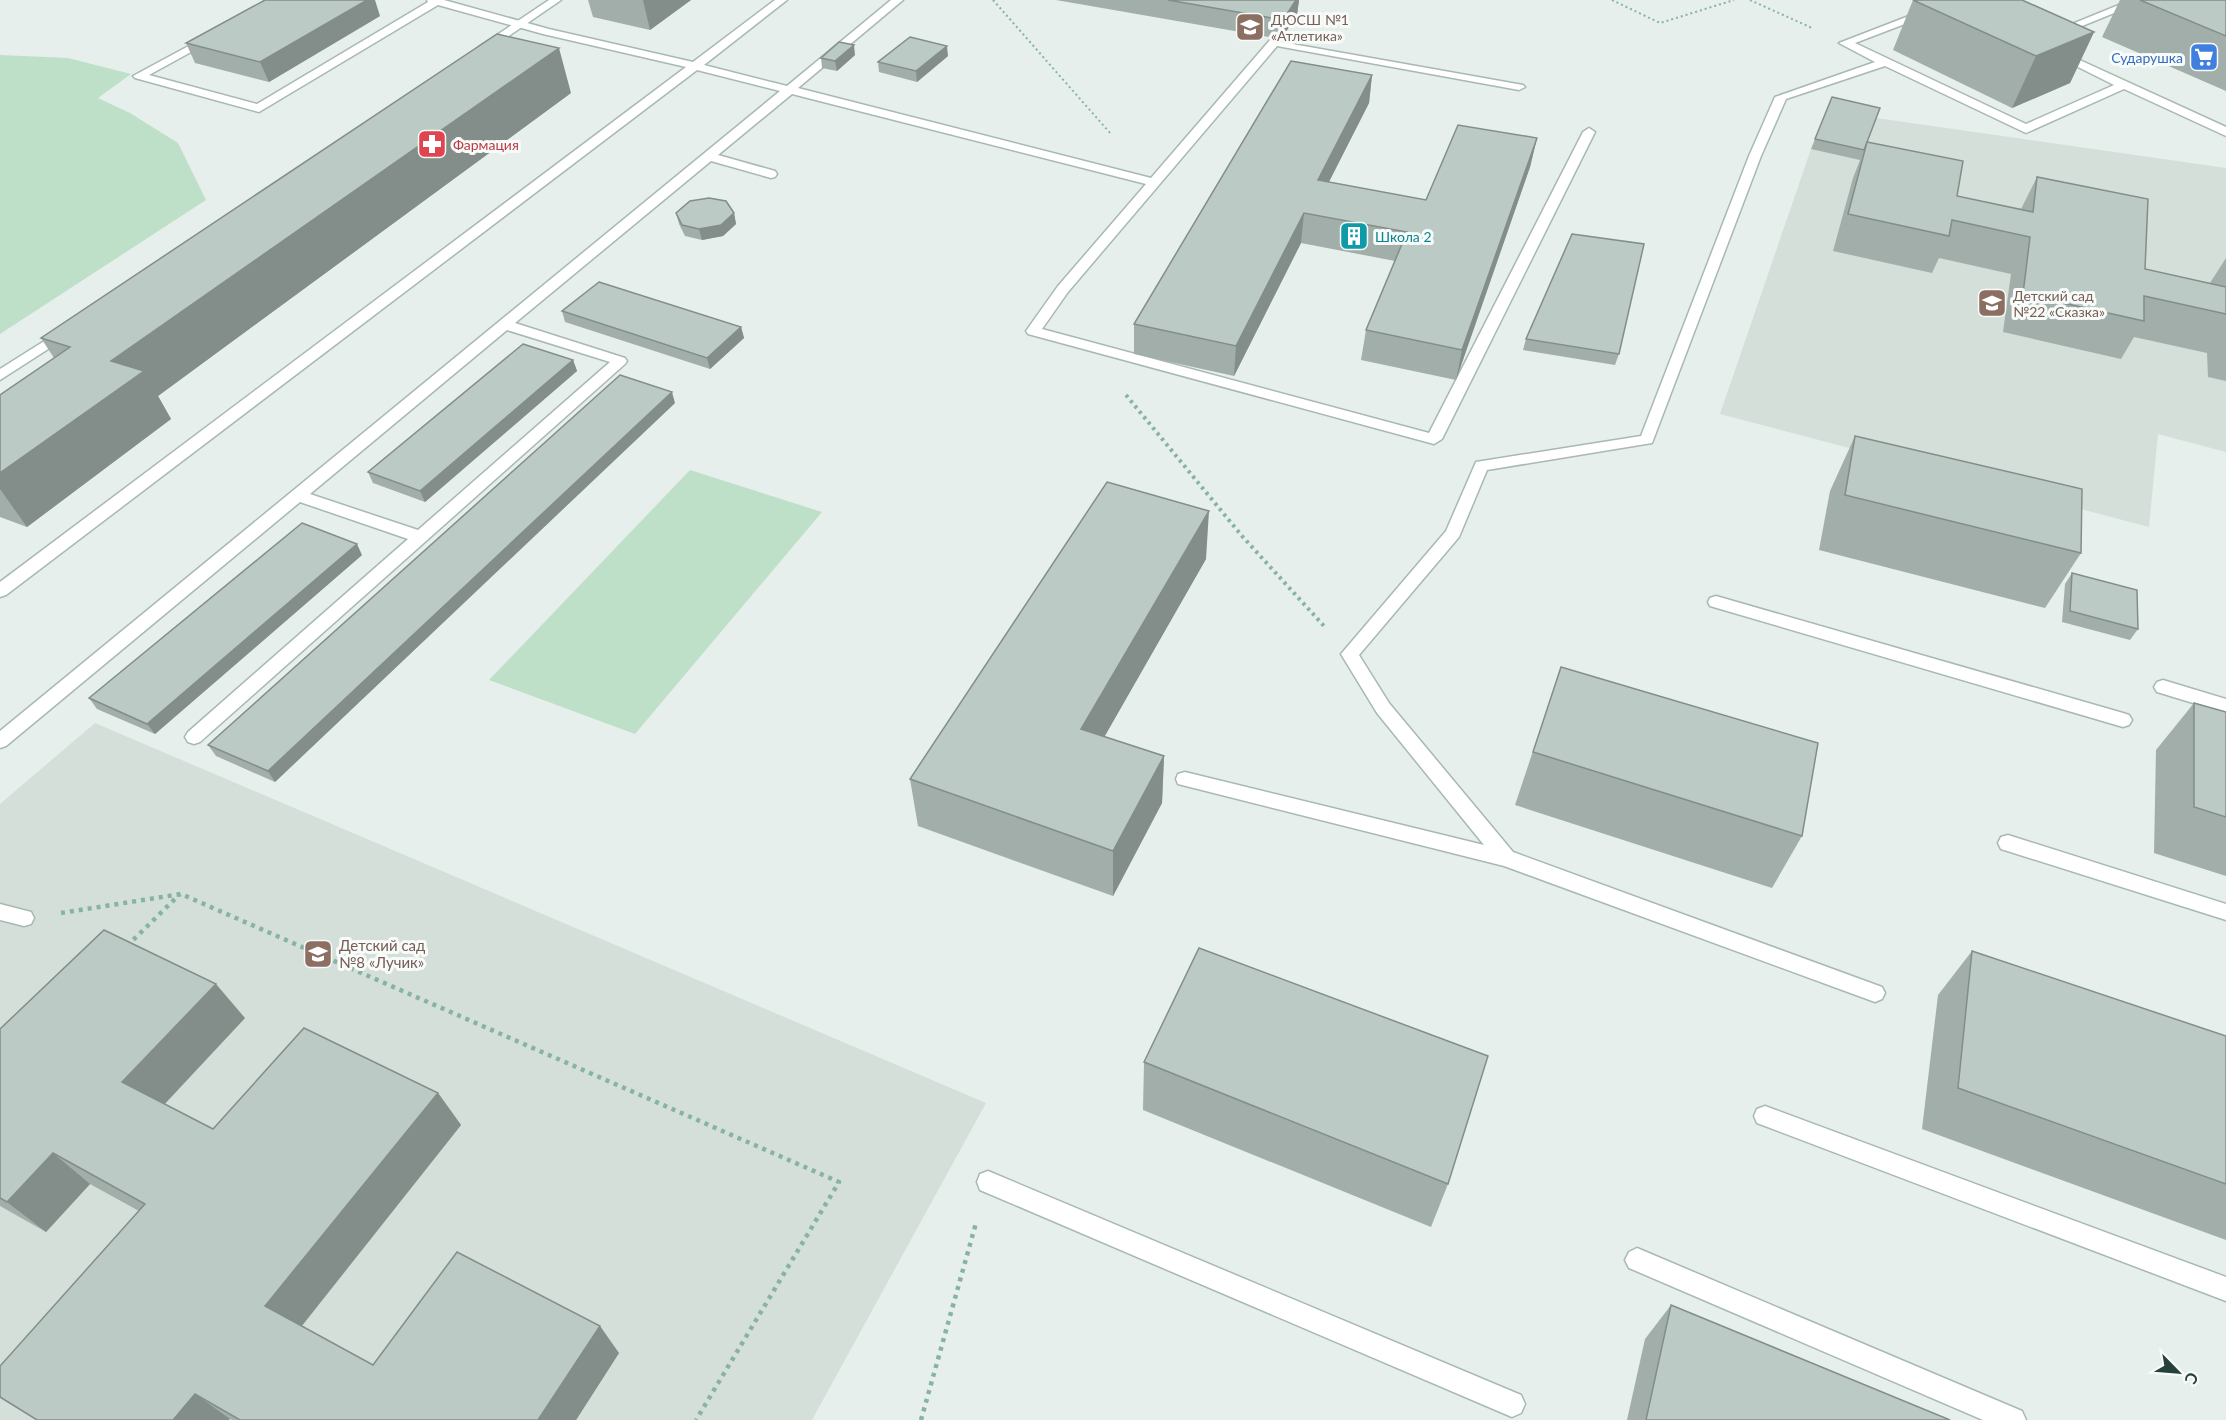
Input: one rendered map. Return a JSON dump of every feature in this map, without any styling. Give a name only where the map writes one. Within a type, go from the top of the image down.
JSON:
[{"type":"main road","points":[[471,58],[556,0]]},
{"type":"main road","points":[[0,591],[782,0]]},
{"type":"main road","points":[[0,741],[898,0]]},
{"type":"main road","points":[[2141,0],[2042,42],[2123,85],[2226,132]]},
{"type":"main road","points":[[218,33],[139,76],[259,108],[435,1],[520,25],[696,66],[1154,182]]},
{"type":"main road","points":[[1845,43],[1939,7]]},
{"type":"main road","points":[[1519,87],[1274,42],[1063,289],[1033,331],[1434,439],[1589,132]]},
{"type":"main road","points":[[1845,43],[2026,129],[2123,85]]},
{"type":"main road","points":[[1506,858],[1383,708],[1350,654],[1453,533],[1480,466],[1647,440],[1755,156],[1781,97],[1886,62]]},
{"type":"main road","points":[[708,156],[771,174]]},
{"type":"main road","points":[[0,376],[78,323]]},
{"type":"main road","points":[[194,737],[620,361],[503,324]]},
{"type":"main road","points":[[297,495],[420,537]]},
{"type":"main road","points":[[1716,602],[2123,720]]},
{"type":"main road","points":[[2163,687],[2226,706]]},
{"type":"main road","points":[[1185,779],[1506,858],[1875,993]]},
{"type":"main road","points":[[2008,843],[2226,912]]},
{"type":"main road","points":[[0,912],[24,918]]},
{"type":"main road","points":[[1765,1116],[2226,1289]]},
{"type":"main road","points":[[988,1182],[1512,1404]]},
{"type":"main road","points":[[1637,1260],[2013,1420]]},
{"type":"path","points":[[993,0],[1154,182]]},
{"type":"path","points":[[1612,0],[1660,23],[1734,0]]},
{"type":"path","points":[[1750,0],[1845,43]]},
{"type":"path","points":[[1086,345],[1242,536],[1350,654]]},
{"type":"path","points":[[24,918],[181,894],[839,1182],[696,1420]]},
{"type":"path","points":[[120,952],[181,894]]},
{"type":"path","points":[[921,1420],[988,1182]]},
{"type":"shaded area","name":"Детский сад №22 «Сказка»","points":[[1876,118],[2226,168],[2226,452],[2158,434],[2149,527],[1720,414],[1811,149]]},
{"type":"shaded area","name":"Детский сад №8 «Лучик»","points":[[95,723],[986,1103],[812,1420],[0,1420],[0,804]]},
{"type":"green space","points":[[0,55],[68,58],[131,74],[98,98],[130,113],[178,143],[206,200],[0,334]]},
{"type":"green space","points":[[690,470],[822,512],[635,734],[489,680]]},
{"type":"building","points":[[265,0],[367,0],[260,62],[186,43]]},
{"type":"building","points":[[1168,0],[1296,0],[1283,20]]},
{"type":"building","points":[[1913,0],[2022,0],[2094,32],[2036,56]]},
{"type":"building","points":[[2140,0],[2226,0],[2226,36]]},
{"type":"building","points":[[497,34],[559,48],[111,361],[144,371],[0,473],[0,395],[70,347],[41,338]]},
{"type":"building","points":[[910,37],[947,46],[916,71],[878,62]]},
{"type":"building","points":[[839,42],[854,45],[835,61],[821,58]]},
{"type":"building","name":"Школа 2","points":[[1291,61],[1372,75],[1318,180],[1426,200],[1458,125],[1537,138],[1462,350],[1366,330],[1407,232],[1304,213],[1236,346],[1134,324]]},
{"type":"building","points":[[1832,97],[1880,108],[1864,150],[1815,139]]},
{"type":"building","points":[[1867,142],[1963,161],[1957,196],[2033,212],[2037,177],[2148,199],[2145,269],[2226,287],[2226,314],[2144,296],[2144,321],[2023,294],[2030,237],[1952,220],[1949,236],[1848,214]]},
{"type":"building","points":[[709,198],[726,201],[734,213],[721,225],[699,229],[682,225],[676,213],[690,201]]},
{"type":"building","points":[[1572,234],[1644,244],[1619,354],[1526,339]]},
{"type":"building","points":[[599,282],[741,327],[707,358],[562,311]]},
{"type":"building","points":[[523,344],[573,360],[420,491],[368,472]]},
{"type":"building","points":[[620,375],[672,392],[268,771],[208,745]]},
{"type":"building","points":[[1855,436],[2082,489],[2081,553],[1845,495]]},
{"type":"building","points":[[1107,482],[1209,511],[1081,729],[1164,756],[1113,851],[910,779]]},
{"type":"building","points":[[302,523],[357,544],[147,724],[89,698]]},
{"type":"building","points":[[2072,573],[2137,590],[2138,629],[2070,611]]},
{"type":"building","points":[[1561,667],[1818,743],[1802,836],[1533,752]]},
{"type":"building","points":[[2194,703],[2226,712],[2226,817],[2194,807]]},
{"type":"building","points":[[104,930],[216,984],[122,1082],[213,1129],[304,1028],[438,1093],[265,1306],[373,1365],[457,1252],[600,1326],[538,1420],[240,1420],[195,1394],[173,1420],[37,1420],[0,1397],[0,1366],[145,1204],[53,1153],[7,1202],[0,1198],[0,1029]]},
{"type":"building","points":[[1199,948],[1488,1056],[1448,1184],[1144,1062]]},
{"type":"building","points":[[1972,951],[2226,1036],[2226,1184],[1958,1088]]},
{"type":"building","points":[[1671,1305],[1950,1420],[1646,1420]]},
{"type":"place","name":"ДЮСШ №1 «Атлетика»","points":[[1250,27]]},
{"type":"place","name":"Сударушка","points":[[2204,57]]},
{"type":"place","name":"Фармация","points":[[432,144]]},
{"type":"place","name":"Школа 2","points":[[1354,236]]},
{"type":"place","name":"Детский сад №22 «Сказка»","points":[[1992,303]]},
{"type":"place","name":"Детский сад №8 «Лучик»","points":[[318,954]]}]
